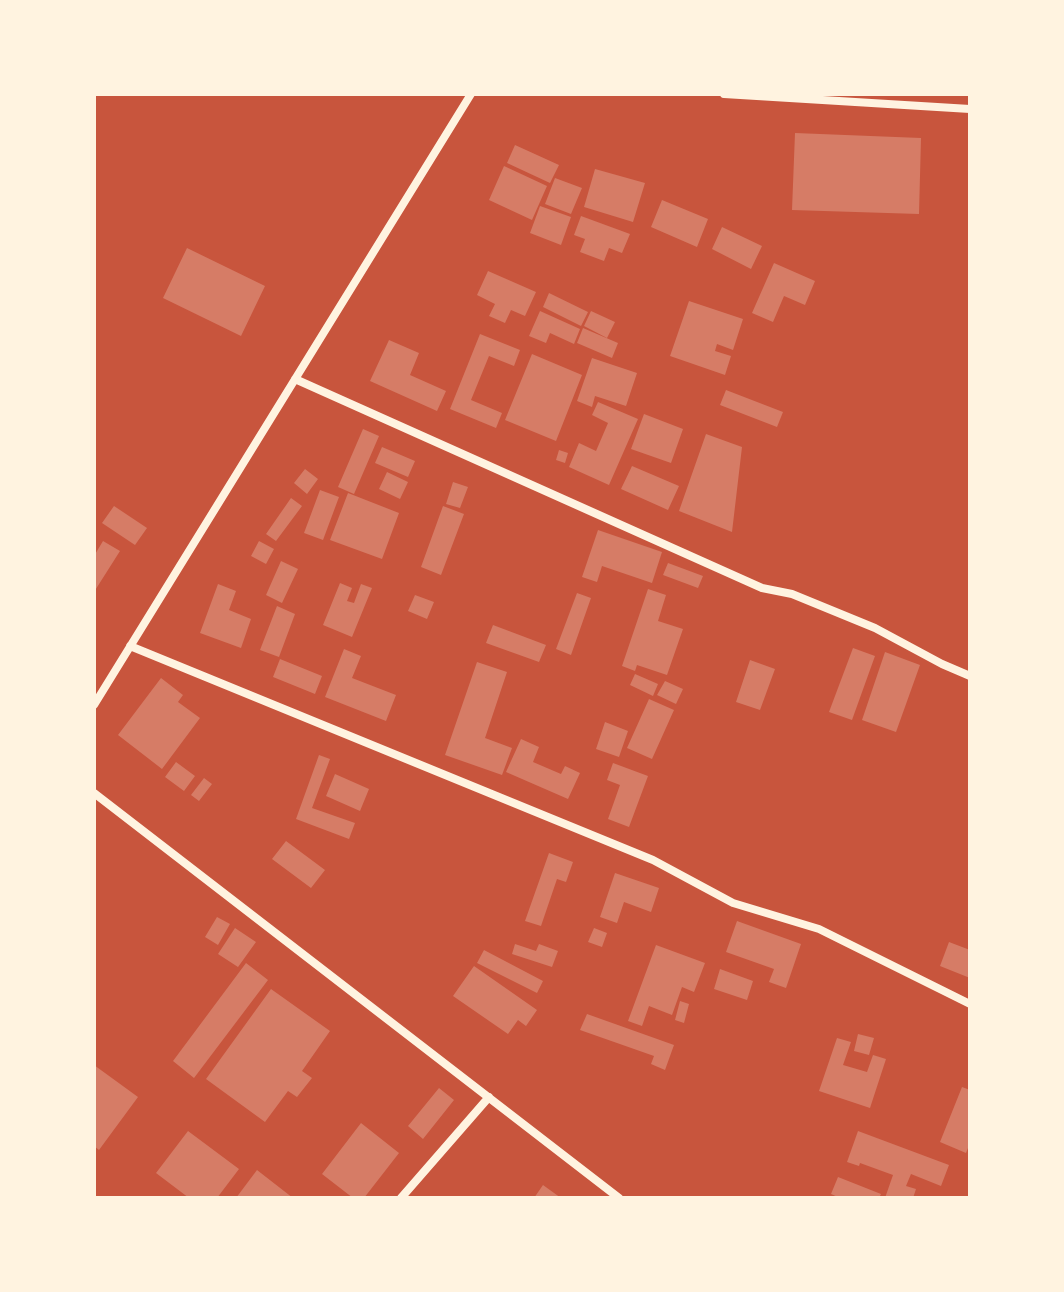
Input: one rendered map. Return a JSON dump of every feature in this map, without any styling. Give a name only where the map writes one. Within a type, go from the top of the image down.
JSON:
[{"type":"street","points":[[94,705],[471,94]]},
{"type":"street","points":[[724,94],[871,99],[970,109]]},
{"type":"street","points":[[295,379],[762,588],[792,594],[875,628],[970,676]]},
{"type":"street","points":[[130,646],[653,860],[733,903],[819,929],[970,1004]]},
{"type":"street","points":[[94,793],[619,1198]]},
{"type":"street","points":[[401,1198],[489,1097]]},
{"type":"building","points":[[795,133],[921,138],[919,214],[792,210]]},
{"type":"building","points":[[515,145],[559,165],[550,183],[507,163]]},
{"type":"building","points":[[504,166],[547,186],[532,220],[489,200]]},
{"type":"building","points":[[595,169],[645,183],[633,222],[584,207]]},
{"type":"building","points":[[555,178],[582,188],[571,214],[545,204]]},
{"type":"building","points":[[662,200],[708,219],[697,247],[651,227]]},
{"type":"building","points":[[540,206],[571,217],[561,245],[530,233]]},
{"type":"building","points":[[581,216],[630,234],[622,253],[609,248],[604,261],[580,252],[585,239],[574,235]]},
{"type":"building","points":[[722,227],[762,246],[751,269],[712,249]]},
{"type":"building","points":[[187,248],[265,286],[241,336],[163,298]]},
{"type":"building","points":[[774,263],[815,281],[805,305],[784,296],[773,322],[752,313]]},
{"type":"building","points":[[488,271],[536,292],[525,316],[511,310],[505,323],[489,316],[495,304],[477,295]]},
{"type":"building","points":[[549,293],[588,312],[581,326],[543,307]]},
{"type":"building","points":[[689,301],[743,319],[733,350],[717,344],[715,351],[731,356],[725,375],[670,356]]},
{"type":"building","points":[[540,311],[580,329],[574,344],[550,333],[546,343],[529,336]]},
{"type":"building","points":[[591,311],[615,322],[607,338],[584,326]]},
{"type":"building","points":[[583,328],[618,343],[612,358],[577,343]]},
{"type":"building","points":[[480,334],[520,350],[514,366],[489,356],[471,400],[502,413],[496,428],[450,409]]},
{"type":"building","points":[[389,340],[419,353],[410,375],[446,391],[437,411],[370,381]]},
{"type":"building","points":[[532,354],[582,375],[556,441],[505,420]]},
{"type":"building","points":[[592,358],[637,373],[626,406],[595,396],[592,407],[577,401]]},
{"type":"building","points":[[726,390],[783,412],[777,427],[720,405]]},
{"type":"building","points":[[598,402],[638,419],[609,485],[569,467],[579,443],[596,451],[608,423],[592,415]]},
{"type":"building","points":[[644,414],[683,429],[671,463],[631,449]]},
{"type":"building","points":[[363,429],[379,436],[354,494],[338,487]]},
{"type":"building","points":[[706,434],[742,447],[732,532],[679,511]]},
{"type":"building","points":[[382,447],[415,461],[408,477],[375,463]]},
{"type":"building","points":[[559,450],[568,453],[565,463],[556,460]]},
{"type":"building","points":[[632,466],[679,486],[668,510],[621,489]]},
{"type":"building","points":[[305,469],[318,479],[307,494],[294,483]]},
{"type":"building","points":[[387,472],[408,482],[400,499],[379,489]]},
{"type":"building","points":[[453,482],[468,487],[460,508],[446,504]]},
{"type":"building","points":[[320,490],[339,497],[323,540],[304,533]]},
{"type":"building","points":[[348,493],[399,513],[382,559],[330,540]]},
{"type":"building","points":[[291,498],[302,506],[276,541],[266,534]]},
{"type":"building","points":[[114,506],[147,528],[135,545],[102,523]]},
{"type":"building","points":[[443,506],[464,514],[441,575],[421,567]]},
{"type":"building","points":[[598,530],[662,552],[652,583],[602,566],[597,582],[582,577]]},
{"type":"building","points":[[103,541],[120,551],[94,592],[94,556]]},
{"type":"building","points":[[259,541],[274,549],[266,564],[251,556]]},
{"type":"building","points":[[281,561],[298,569],[282,603],[266,595]]},
{"type":"building","points":[[668,563],[703,576],[698,588],[663,575]]},
{"type":"building","points":[[340,583],[352,588],[347,601],[354,603],[361,584],[372,588],[352,637],[323,625]]},
{"type":"building","points":[[218,584],[236,591],[229,610],[251,619],[241,648],[200,633]]},
{"type":"building","points":[[648,589],[666,595],[658,621],[683,629],[667,675],[637,665],[635,671],[622,666]]},
{"type":"building","points":[[577,593],[591,598],[571,655],[556,649]]},
{"type":"building","points":[[415,595],[434,602],[427,619],[408,611]]},
{"type":"building","points":[[277,606],[295,614],[279,657],[260,650]]},
{"type":"building","points":[[493,625],[546,645],[539,662],[486,643]]},
{"type":"building","points":[[853,648],[875,656],[852,720],[829,712]]},
{"type":"building","points":[[344,649],[361,656],[352,678],[396,695],[386,721],[325,697]]},
{"type":"building","points":[[885,652],[920,665],[896,732],[862,720]]},
{"type":"building","points":[[280,659],[322,676],[315,694],[273,677]]},
{"type":"building","points":[[750,660],[775,669],[760,710],[736,702]]},
{"type":"building","points":[[477,662],[507,672],[485,738],[512,748],[502,775],[445,755]]},
{"type":"building","points":[[635,674],[658,684],[653,696],[630,685]]},
{"type":"building","points":[[161,678],[183,695],[178,702],[200,718],[162,769],[118,735]]},
{"type":"building","points":[[665,681],[683,689],[676,704],[657,695]]},
{"type":"building","points":[[649,699],[674,710],[652,759],[627,748]]},
{"type":"building","points":[[605,722],[628,731],[619,757],[596,749]]},
{"type":"building","points":[[521,739],[539,747],[533,762],[561,774],[565,766],[580,773],[568,799],[506,772]]},
{"type":"building","points":[[319,755],[330,759],[312,808],[355,823],[349,839],[296,819]]},
{"type":"building","points":[[176,762],[195,776],[184,791],[165,777]]},
{"type":"building","points":[[613,763],[648,776],[629,827],[608,819],[620,785],[607,780]]},
{"type":"building","points":[[335,774],[369,789],[360,811],[326,796]]},
{"type":"building","points":[[204,778],[212,784],[199,801],[191,795]]},
{"type":"building","points":[[286,841],[325,870],[311,888],[272,859]]},
{"type":"building","points":[[549,853],[573,862],[566,882],[557,879],[541,926],[525,921]]},
{"type":"building","points":[[615,873],[659,888],[651,912],[624,902],[617,923],[600,917]]},
{"type":"building","points":[[217,917],[230,924],[218,945],[205,937]]},
{"type":"building","points":[[737,921],[801,944],[786,988],[769,982],[774,969],[726,952]]},
{"type":"building","points":[[235,928],[256,942],[238,967],[218,954]]},
{"type":"building","points":[[594,928],[607,933],[602,947],[588,942]]},
{"type":"building","points":[[949,942],[970,950],[970,978],[940,966]]},
{"type":"building","points":[[515,944],[536,951],[539,944],[558,951],[552,967],[512,954]]},
{"type":"building","points":[[656,945],[705,963],[694,992],[682,987],[672,1015],[649,1006],[642,1026],[628,1021]]},
{"type":"building","points":[[484,950],[543,981],[537,993],[477,963]]},
{"type":"building","points":[[246,963],[268,980],[194,1078],[173,1061]]},
{"type":"building","points":[[474,966],[537,1010],[526,1026],[518,1020],[508,1034],[453,996]]},
{"type":"building","points":[[720,969],[753,981],[747,1000],[714,989]]},
{"type":"building","points":[[271,989],[330,1031],[302,1071],[312,1078],[297,1097],[288,1091],[265,1122],[206,1079]]},
{"type":"building","points":[[680,1001],[689,1004],[684,1023],[675,1020]]},
{"type":"building","points":[[587,1014],[674,1045],[665,1070],[651,1064],[654,1056],[580,1030]]},
{"type":"building","points":[[858,1034],[874,1038],[869,1055],[854,1051]]},
{"type":"building","points":[[837,1038],[851,1042],[843,1065],[867,1072],[873,1055],[886,1059],[870,1108],[819,1091]]},
{"type":"building","points":[[94,1065],[138,1097],[99,1150],[94,1146]]},
{"type":"building","points":[[962,1087],[970,1090],[970,1143],[966,1153],[940,1142]]},
{"type":"building","points":[[439,1088],[454,1100],[423,1139],[408,1126]]},
{"type":"building","points":[[361,1123],[399,1153],[364,1198],[353,1198],[322,1174]]},
{"type":"building","points":[[188,1131],[239,1169],[217,1198],[189,1198],[156,1173]]},
{"type":"building","points":[[858,1131],[949,1165],[941,1186],[911,1174],[906,1186],[916,1189],[913,1198],[885,1198],[893,1175],[860,1163],[859,1166],[847,1162]]},
{"type":"building","points":[[257,1170],[293,1198],[236,1198]]},
{"type":"building","points":[[838,1177],[881,1194],[879,1198],[840,1198],[831,1194]]},
{"type":"building","points":[[543,1185],[561,1198],[534,1198]]}]
